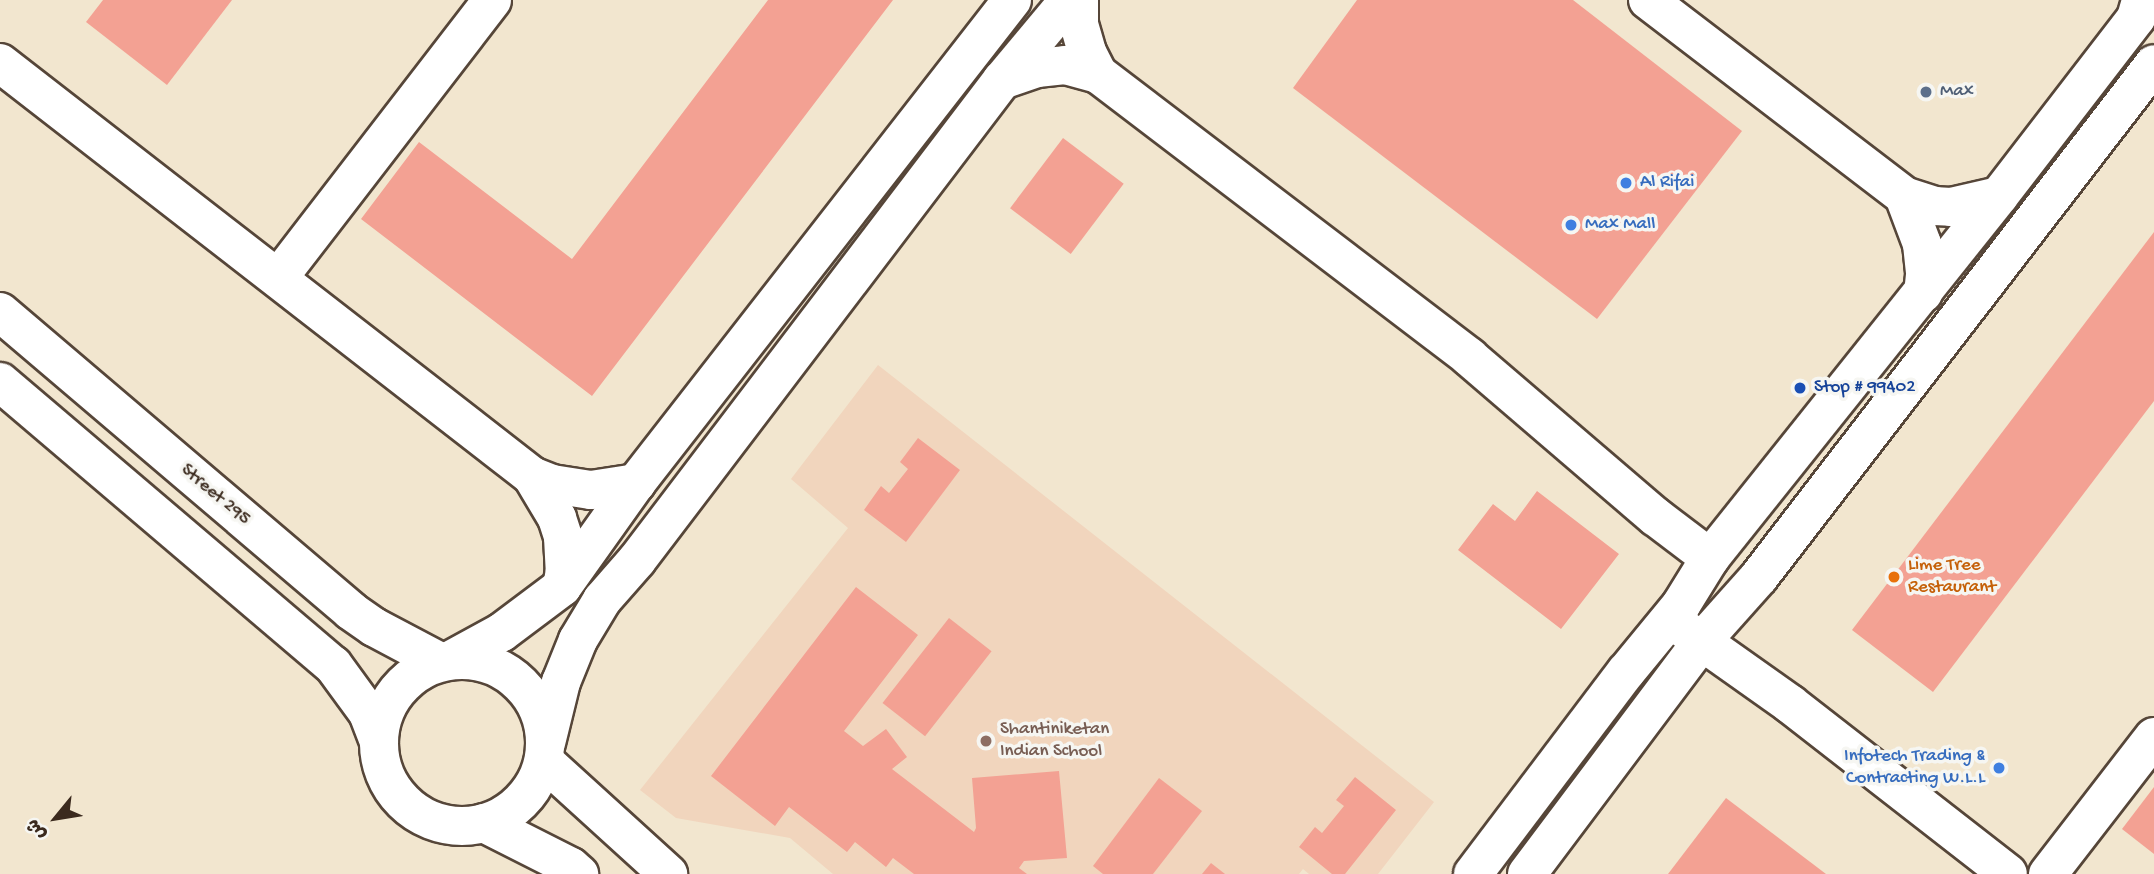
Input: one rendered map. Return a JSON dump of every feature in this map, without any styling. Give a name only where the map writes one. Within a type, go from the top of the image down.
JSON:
[{"type":"street","points":[[279,277],[492,0]]},
{"type":"street","points":[[379,741],[384,715],[396,691],[416,673],[502,632],[562,587],[636,483],[1012,0]]},
{"type":"street","points":[[0,382],[333,665],[368,713],[379,741],[383,766],[394,790],[411,809],[433,821],[459,826],[484,823],[505,815],[522,801],[536,783],[561,682],[578,640],[602,600],[638,560],[1002,80],[1069,0]]},
{"type":"street","points":[[1079,0],[1079,24],[1087,52],[1098,74]]},
{"type":"street","points":[[1648,0],[1904,196],[1934,206],[1951,207],[1999,196]]},
{"type":"street","points":[[1472,874],[1670,619],[1710,558],[1923,293],[2136,18],[2141,0]]},
{"type":"street","points":[[0,63],[532,476],[552,484],[582,490],[608,490],[636,483]]},
{"type":"street","points":[[1002,80],[1037,68],[1065,65],[1098,74],[1469,357],[1656,517],[1710,558]]},
{"type":"street","points":[[1527,874],[1702,641],[1759,577],[2148,78]]},
{"type":"street","points":[[1904,196],[1922,244],[1925,275],[1923,293]]},
{"type":"street","name":"Street 295","points":[[0,312],[351,611],[374,627],[445,661]]},
{"type":"street","points":[[532,476],[557,518],[563,537],[565,570],[562,587]]},
{"type":"street","points":[[1670,619],[1790,704],[2008,874]]},
{"type":"street","points":[[445,661],[475,660],[497,667],[517,680],[532,698],[542,720],[545,752],[668,874]]},
{"type":"street","points":[[2048,874],[2154,737]]},
{"type":"street","points":[[484,823],[579,874]]},
{"type":"shaded area","points":[[878,365],[1434,802],[1378,874],[1309,874],[1303,869],[1299,874],[833,874],[790,838],[676,818],[640,790],[848,528],[791,479]]},
{"type":"building","points":[[103,0],[232,0],[167,85],[86,22]]},
{"type":"building","points":[[768,0],[893,0],[592,396],[361,219],[419,142],[572,259]]},
{"type":"building","name":"Max Mall","points":[[1357,0],[1573,0],[1742,131],[1597,319],[1293,88]]},
{"type":"building","points":[[1063,138],[1124,184],[1071,254],[1010,208]]},
{"type":"building","points":[[2154,232],[2154,401],[1933,692],[1852,630]]},
{"type":"building","points":[[918,438],[960,470],[906,542],[864,510],[881,486],[889,493],[908,469],[900,462]]},
{"type":"building","points":[[1537,491],[1619,554],[1561,629],[1458,550],[1493,504],[1515,521]]},
{"type":"building","points":[[856,587],[918,635],[844,731],[863,746],[886,729],[907,757],[892,769],[974,832],[976,828],[972,778],[1059,771],[1067,858],[1024,861],[1019,868],[1027,874],[914,874],[893,858],[886,867],[855,842],[847,852],[789,807],[775,826],[711,776]]},
{"type":"building","points":[[949,618],[992,651],[925,736],[883,703]]},
{"type":"building","points":[[1355,777],[1396,810],[1345,874],[1332,874],[1299,847],[1315,827],[1322,833],[1344,806],[1336,800]]},
{"type":"building","points":[[1159,778],[1202,811],[1153,874],[1103,874],[1093,866]]},
{"type":"building","points":[[2154,787],[2154,854],[2122,829]]},
{"type":"building","points":[[1726,798],[1826,874],[1668,874]]},
{"type":"building","points":[[1211,863],[1225,874],[1202,874]]},
{"type":"place","name":"Max","points":[[1926,92]]},
{"type":"place","name":"Al Rifai","points":[[1626,183]]},
{"type":"place","name":"Max Mall","points":[[1571,225]]},
{"type":"place","name":"Stop # 99402","points":[[1800,388]]},
{"type":"place","name":"Lime Tree Restaurant","points":[[1894,577]]},
{"type":"place","name":"Shantiniketan Indian School","points":[[986,741]]},
{"type":"place","name":"Infotech Trading & Contracting W.L.L","points":[[1999,768]]}]
